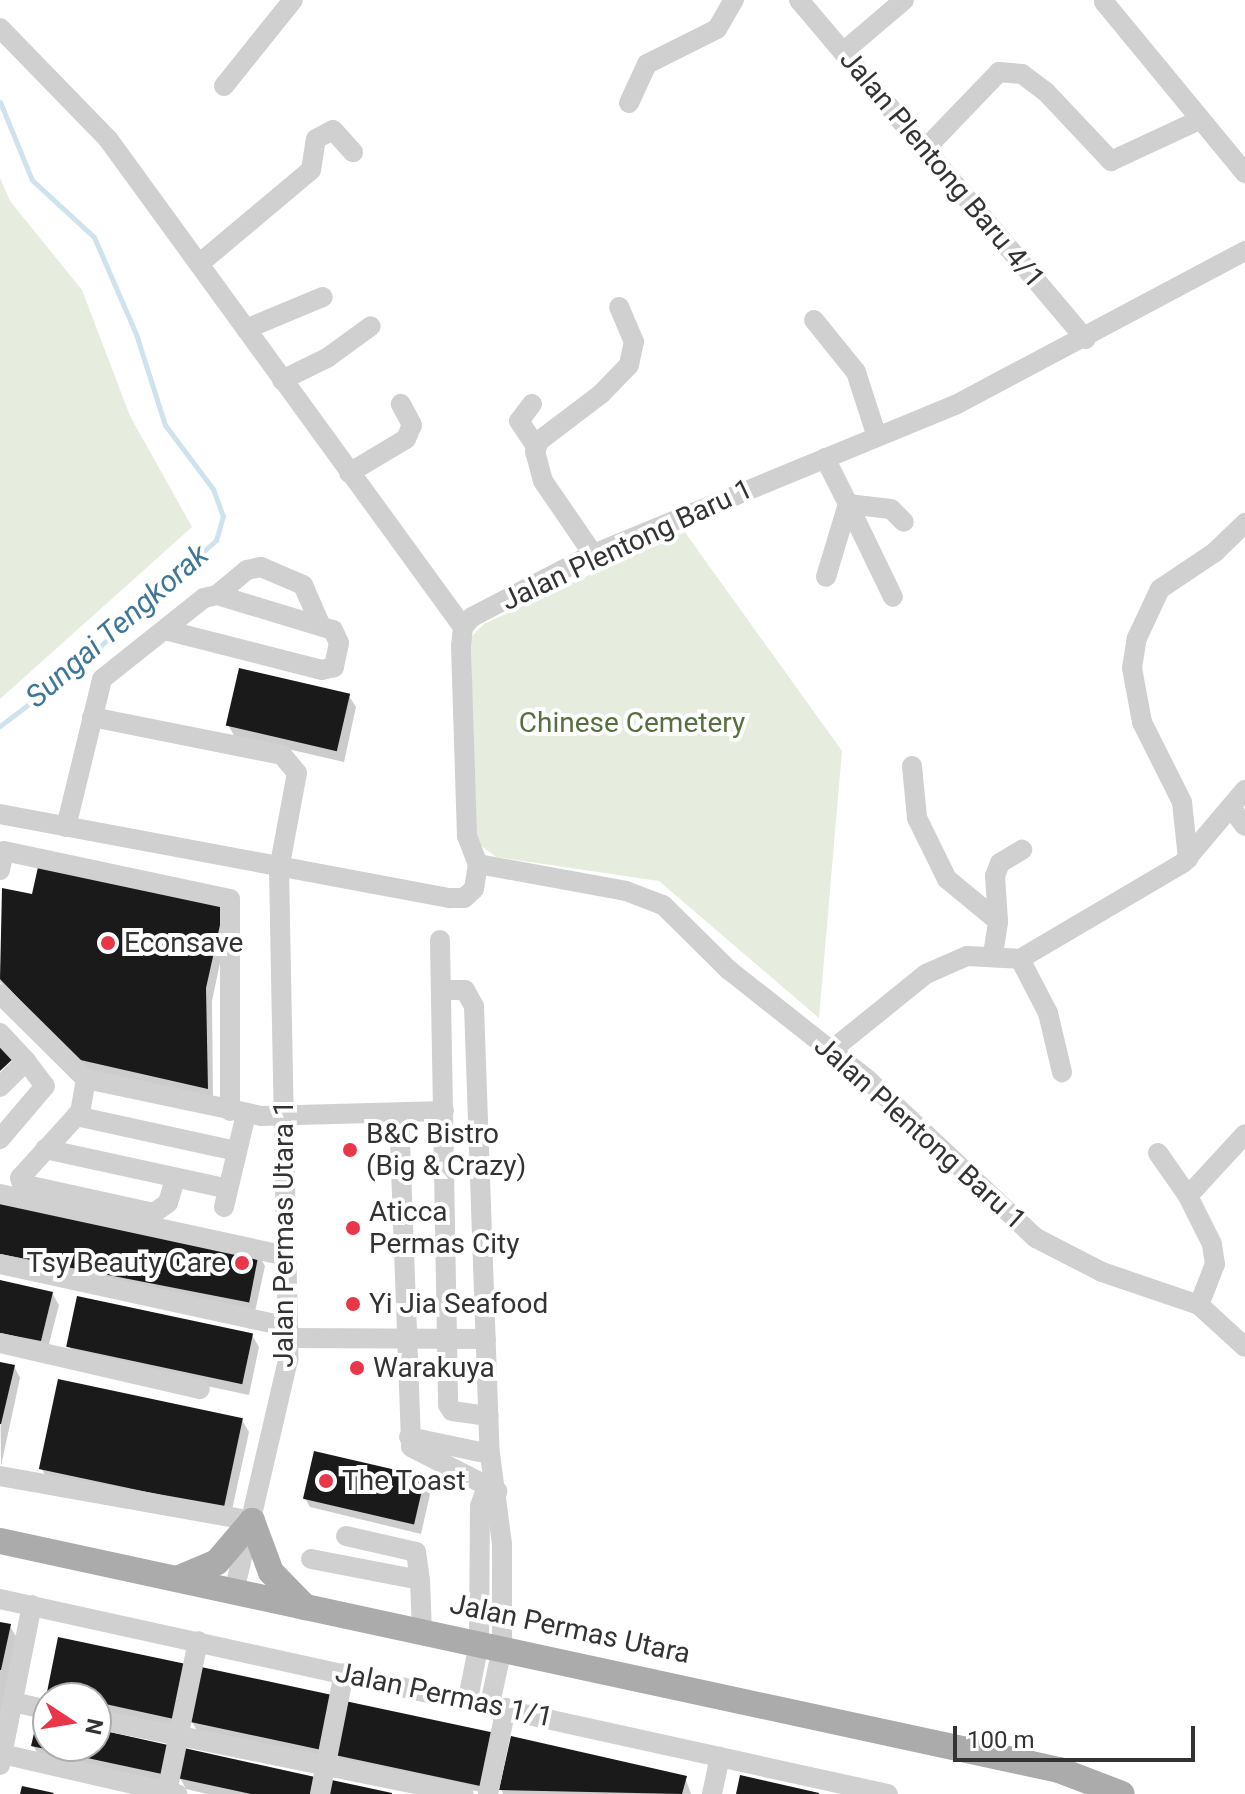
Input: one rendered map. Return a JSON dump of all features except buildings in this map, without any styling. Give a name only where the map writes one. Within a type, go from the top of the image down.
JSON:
[{"type":"main road","points":[[177,1579],[217,1562],[252,1521],[271,1572],[306,1608]]},
{"type":"main road","name":"Jalan Permas Utara","points":[[0,1541],[1059,1770],[1122,1794]]},
{"type":"street","points":[[224,86],[293,0]]},
{"type":"street","points":[[629,103],[647,64],[719,28],[734,0]]},
{"type":"street","name":"Jalan Plentong Baru 4/1","points":[[799,0],[1085,339]]},
{"type":"street","points":[[843,52],[904,0]]},
{"type":"street","points":[[1104,2],[1197,121],[1245,173]]},
{"type":"street","points":[[0,28],[108,139],[463,627],[467,836],[478,864],[474,889],[464,898],[450,898],[279,869],[0,814]]},
{"type":"street","points":[[925,149],[999,72],[1022,74],[1046,92],[1111,161],[1197,121]]},
{"type":"street","points":[[199,264],[311,170],[316,139],[333,130],[353,152]]},
{"type":"street","name":"Jalan Plentong Baru 1","points":[[463,627],[472,617],[593,554],[955,405],[1085,339],[1245,251]]},
{"type":"street","points":[[246,329],[323,297]]},
{"type":"street","points":[[536,446],[629,365],[634,342],[619,307]]},
{"type":"street","points":[[814,320],[856,372],[877,437]]},
{"type":"street","points":[[282,380],[327,358],[371,326]]},
{"type":"street","points":[[349,473],[406,439],[412,425],[401,404]]},
{"type":"street","points":[[532,404],[518,419],[536,446],[536,466],[593,554]]},
{"type":"street","points":[[825,458],[893,597]]},
{"type":"street","points":[[848,504],[891,509],[904,522]]},
{"type":"street","points":[[826,577],[848,504]]},
{"type":"street","points":[[1188,859],[1182,802],[1142,722],[1132,668],[1137,638],[1160,589],[1215,552],[1245,523]]},
{"type":"street","points":[[66,827],[102,679],[112,667],[204,598],[217,595],[247,570],[261,567],[303,585],[321,626]]},
{"type":"street","points":[[165,630],[329,670],[339,635],[321,626],[217,595]]},
{"type":"street","name":"Jalan Permas Utara 1","points":[[92,717],[291,761],[297,773],[279,869],[288,1332],[281,1404],[234,1592]]},
{"type":"street","points":[[912,766],[917,818],[947,879],[998,921]]},
{"type":"street","points":[[833,1049],[926,974],[967,956],[993,954],[1020,959],[1188,859],[1239,817],[1245,790]]},
{"type":"street","points":[[993,954],[998,921],[995,876],[1000,863],[1022,850]]},
{"type":"street","points":[[0,870],[4,851],[230,899],[238,1113],[237,1151],[226,1198],[175,1178],[45,1149]]},
{"type":"street","name":"Jalan Plentong Baru 1","points":[[478,864],[653,900],[753,990],[833,1049],[1012,1220],[1058,1254],[1199,1305],[1245,1347]]},
{"type":"street","points":[[440,940],[449,1409],[489,1416]]},
{"type":"street","points":[[1020,959],[1048,1013],[1062,1072]]},
{"type":"street","points":[[441,990],[465,990],[474,1006],[491,1485],[490,1645],[498,1706],[488,1794]]},
{"type":"street","points":[[0,994],[86,1079],[238,1113],[284,1117],[444,1111]]},
{"type":"street","points":[[0,1033],[44,1080],[44,1094],[0,1139]]},
{"type":"street","points":[[0,1087],[26,1061]]},
{"type":"street","points":[[86,1079],[76,1116],[20,1178],[22,1184],[154,1213],[168,1203],[175,1178]]},
{"type":"street","points":[[399,1114],[409,1437],[419,1455],[491,1485]]},
{"type":"street","points":[[76,1116],[237,1151]]},
{"type":"street","points":[[1188,1196],[1245,1134]]},
{"type":"street","points":[[1158,1153],[1188,1196],[1212,1244],[1215,1264],[1199,1305]]},
{"type":"street","points":[[0,1194],[286,1256]]},
{"type":"street","points":[[0,1264],[288,1332],[486,1339]]},
{"type":"street","points":[[0,1343],[200,1389]]},
{"type":"street","points":[[409,1437],[490,1454]]},
{"type":"street","points":[[0,1476],[252,1521]]},
{"type":"street","points":[[346,1536],[416,1552],[422,1632]]},
{"type":"street","points":[[311,1559],[420,1580]]},
{"type":"street","name":"Jalan Permas 1/1","points":[[0,1599],[468,1699],[888,1794]]},
{"type":"street","points":[[32,1605],[1,1760],[106,1786],[172,1793],[178,1736],[198,1641]]},
{"type":"street","points":[[468,1699],[490,1645]]},
{"type":"street","points":[[320,1794],[344,1673]]},
{"type":"street","points":[[13,1702],[32,1706]]},
{"type":"street","points":[[112,1722],[463,1794]]},
{"type":"street","points":[[712,1794],[720,1757]]},
{"type":"green space","points":[[0,178],[10,201],[82,290],[130,416],[192,527],[0,699]]},
{"type":"green space","name":"Chinese Cemetery","points":[[684,531],[842,751],[819,1018],[659,881],[496,857],[475,841],[471,637],[484,624]]},
{"type":"waterway","name":"Sungai Tengkorak","points":[[0,102],[32,180],[94,237],[136,334],[165,425],[213,489],[223,516],[216,540],[75,669],[0,726]]},
{"type":"place","name":"Econsave","points":[[108,943]]},
{"type":"place","name":"B&C Bistro (Big & Crazy)","points":[[350,1150]]},
{"type":"place","name":"Aticca Permas City","points":[[353,1228]]},
{"type":"place","name":"Tsy Beauty Care","points":[[242,1263]]},
{"type":"place","name":"Yi Jia Seafood","points":[[353,1304]]},
{"type":"place","name":"Warakuya","points":[[357,1368]]},
{"type":"place","name":"The Toast","points":[[326,1481]]}]
